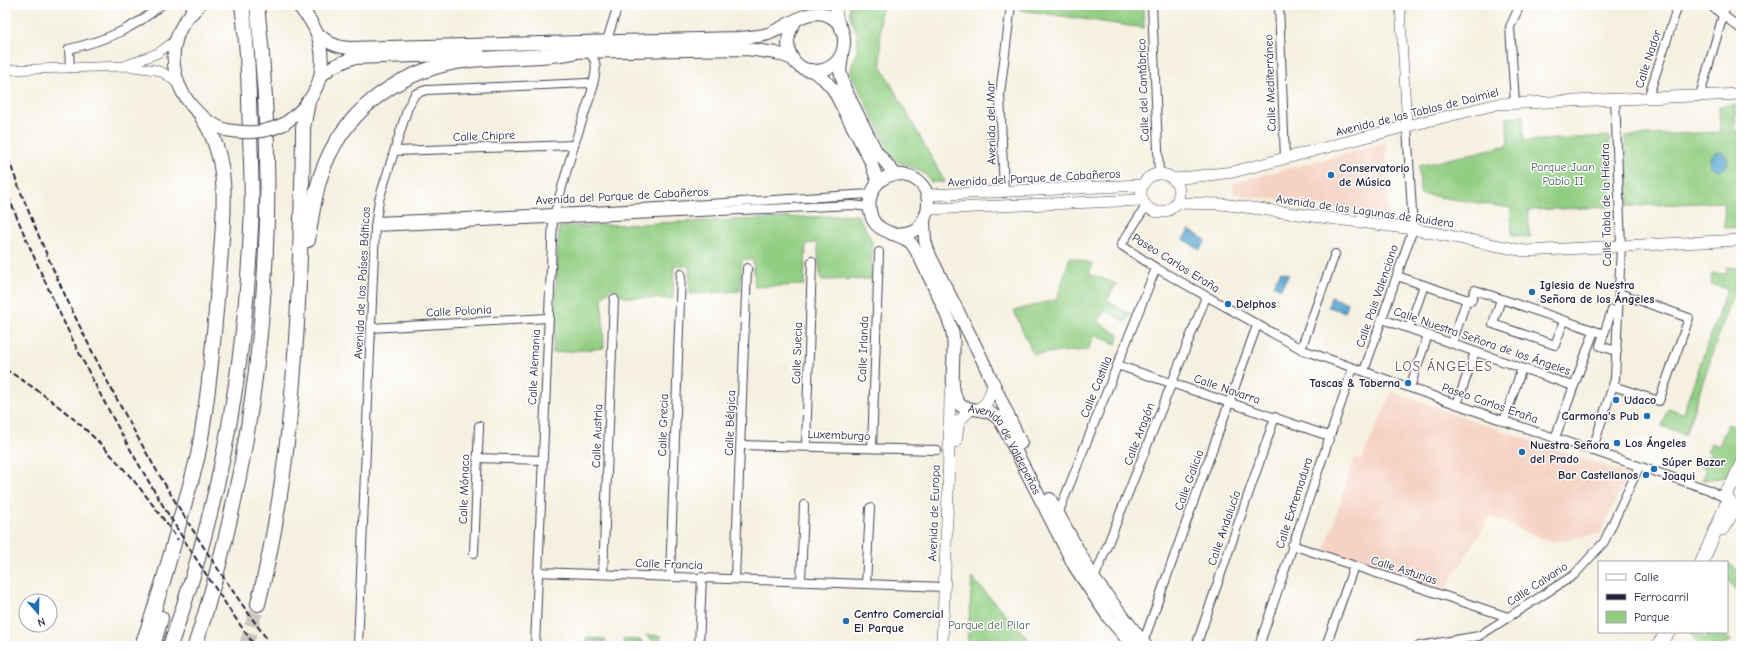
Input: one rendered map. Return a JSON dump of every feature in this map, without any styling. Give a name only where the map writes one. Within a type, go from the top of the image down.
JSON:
[{"type":"highway","points":[[170,646],[205,532],[224,457],[242,330],[251,226],[247,60],[242,5]]},
{"type":"highway","points":[[195,646],[209,603],[245,452],[259,342],[266,246],[268,187],[263,57],[256,5]]},
{"type":"highway","points":[[258,604],[270,556],[284,466],[307,250],[321,175],[335,142],[351,120],[378,94],[397,82],[418,72],[456,62],[580,52]]},
{"type":"highway","points":[[297,340],[303,128],[308,102]]},
{"type":"highway","points":[[153,646],[178,550],[206,406],[216,313],[223,226],[223,186],[218,150],[214,136],[202,117]]},
{"type":"highway","points":[[1709,561],[1735,498],[1741,465]]},
{"type":"highway","points":[[142,646],[161,593],[191,485]]},
{"type":"highway","points":[[1703,561],[1735,498]]},
{"type":"highway","points":[[1657,646],[1667,633]]},
{"type":"highway","points":[[1666,646],[1674,633]]},
{"type":"main road","points":[[837,5],[836,11],[844,39],[840,72],[845,89],[876,151],[895,174]]},
{"type":"main road","points":[[196,7],[176,39],[174,60],[175,74],[178,84],[192,108],[202,117],[226,130],[243,133],[260,132],[284,124],[308,102],[320,77],[322,60],[317,33]]},
{"type":"main road","points":[[301,8],[317,33],[338,47],[349,48],[755,37],[778,30],[795,22]]},
{"type":"main road","points":[[793,59],[787,44],[790,28],[801,17],[820,9],[839,25]]},
{"type":"main road","points":[[320,77],[332,67],[352,58],[747,49],[776,53],[793,59],[804,68],[811,70],[823,78],[833,89],[871,162],[878,183]]},
{"type":"main road","points":[[811,70],[828,68],[836,62],[842,54]]},
{"type":"main road","name":"Avenida de las Tablas de Daimiel","points":[[1174,179],[1233,172],[1482,107],[1515,103],[1741,94]]},
{"type":"main road","points":[[1159,173],[1167,174],[1174,179],[1180,191],[1176,203],[1170,210],[1159,212],[1144,203],[1141,193],[1142,185],[1151,175],[1159,173]]},
{"type":"main road","points":[[895,174],[903,174],[918,181],[928,195],[926,214],[915,229],[904,234],[892,234],[881,228],[873,220],[869,207],[870,194],[878,183],[886,177],[895,174]]},
{"type":"main road","name":"Avenida del Parque de Cabañeros","points":[[928,195],[1004,193],[1142,185]]},
{"type":"main road","name":"Avenida del Parque de Cabañeros","points":[[926,214],[1144,203]]},
{"type":"main road","name":"Avenida de las Lagunas de Ruidera","points":[[1176,203],[1221,204],[1412,229],[1525,251],[1741,240]]},
{"type":"main road","name":"Avenida de Valdepeñas","points":[[926,214],[925,241],[930,256],[994,383],[1026,456],[1094,579],[1141,645]]},
{"type":"main road","name":"Avenida de Valdepeñas","points":[[892,234],[910,243],[950,324],[955,343],[953,382],[954,398],[961,406],[995,415],[1001,422],[1075,567],[1109,618],[1141,645]]},
{"type":"main road","name":"Avenida de Europa","points":[[942,646],[950,397],[953,382]]},
{"type":"main road","name":"Avenida de Europa","points":[[949,646],[957,429],[959,421],[987,402],[994,383]]},
{"type":"street","points":[[70,68],[69,49],[103,41],[120,33],[161,5]]},
{"type":"street","points":[[607,40],[618,5]]},
{"type":"street","name":"Avenida del Mar","points":[[1004,193],[1000,94],[1011,5]]},
{"type":"street","name":"Calle del Cantábrico","points":[[1152,5],[1159,173]]},
{"type":"street","name":"Calle Mediterráneo","points":[[1279,5],[1285,159]]},
{"type":"street","points":[[1400,5],[1412,229]]},
{"type":"street","points":[[1515,103],[1510,27],[1520,5]]},
{"type":"street","name":"Calle Nador","points":[[1648,98],[1678,5]]},
{"type":"street","points":[[1710,5],[1725,15],[1741,29]]},
{"type":"street","points":[[1700,96],[1725,15],[1726,5]]},
{"type":"street","points":[[126,66],[158,52],[176,39]]},
{"type":"street","points":[[580,52],[592,55],[596,63],[593,86]]},
{"type":"street","points":[[5,70],[126,66],[156,70],[164,73],[178,84]]},
{"type":"street","name":"Avenida de los Países Bálticos","points":[[358,646],[375,224],[379,200],[408,106],[415,94],[426,90],[587,83],[593,86]]},
{"type":"street","name":"Calle Alemania","points":[[535,646],[541,460],[554,216],[593,86]]},
{"type":"street","name":"Calle Tabla de la Hiedra","points":[[1592,451],[1616,379],[1621,246],[1615,99]]},
{"type":"street","name":"Calle Chipre","points":[[395,151],[574,146]]},
{"type":"street","name":"Avenida del Parque de Cabañeros","points":[[554,216],[870,194]]},
{"type":"street","name":"Paseo Carlos Eraña","points":[[1144,203],[1121,245],[1156,268],[1301,349],[1504,421],[1735,498]]},
{"type":"street","name":"Avenida del Parque de Cabañeros","points":[[375,224],[852,205],[869,207]]},
{"type":"street","name":"Calle Pais Valenciano","points":[[1364,371],[1412,229]]},
{"type":"street","name":"Calle Irlanda","points":[[872,448],[879,252]]},
{"type":"street","points":[[1301,349],[1335,254]]},
{"type":"street","name":"Calle Suecia","points":[[806,446],[812,261]]},
{"type":"street","name":"Calle Bélgica","points":[[735,578],[747,268]]},
{"type":"street","name":"Calle Castilla","points":[[1058,514],[1156,268]]},
{"type":"street","name":"Calle Grecia","points":[[670,576],[681,274]]},
{"type":"street","points":[[1397,276],[1471,301],[1475,290],[1604,334]]},
{"type":"street","points":[[1409,328],[1424,285]]},
{"type":"street","points":[[1613,386],[1659,401],[1689,318],[1619,293]]},
{"type":"street","name":"Calle Aragón","points":[[1094,579],[1206,296]]},
{"type":"street","name":"Calle Austria","points":[[603,574],[614,299]]},
{"type":"street","points":[[1452,343],[1467,299]]},
{"type":"street","points":[[1501,299],[1493,324],[1555,345],[1564,320]]},
{"type":"street","points":[[1617,351],[1600,346],[1612,310],[1618,312]]},
{"type":"street","name":"Calle Polonia","points":[[371,328],[548,318]]},
{"type":"street","name":"Calle Nuestra Señora de los Ángeles","points":[[1382,319],[1573,386]]},
{"type":"street","name":"Calle Galicia","points":[[1141,645],[1257,325]]},
{"type":"street","points":[[1555,438],[1594,331]]},
{"type":"street","points":[[1410,387],[1428,335]]},
{"type":"street","points":[[1458,404],[1475,352]]},
{"type":"street","name":"Calle Navarra","points":[[1117,365],[1329,436]]},
{"type":"street","name":"Calle Extremadura","points":[[1259,646],[1353,368]]},
{"type":"street","points":[[1504,421],[1522,368]]},
{"type":"street","name":"Calle Andalucía","points":[[1196,646],[1275,418]]},
{"type":"street","name":"Calle Mónaco","points":[[474,554],[479,426]]},
{"type":"street","name":"Luxemburgo","points":[[741,445],[937,450]]},
{"type":"street","points":[[478,458],[541,460]]},
{"type":"street","name":"Calle Calvario","points":[[1419,646],[1479,636],[1574,575],[1604,542],[1639,467]]},
{"type":"street","points":[[801,581],[804,505]]},
{"type":"street","points":[[866,584],[870,508]]},
{"type":"street","name":"Calle Asturias","points":[[1292,545],[1508,617]]},
{"type":"street","points":[[1326,646],[1354,566]]},
{"type":"street","name":"Calle Francia","points":[[537,572],[735,578],[945,587]]},
{"type":"street","points":[[699,646],[702,578]]},
{"type":"shaded area","name":"Conservatorio de Música","points":[[1386,143],[1389,215],[1234,194],[1233,183]]},
{"type":"shaded area","points":[[1392,392],[1628,474],[1600,534],[1549,542],[1490,516],[1445,590],[1325,550],[1355,458],[1362,460]]},
{"type":"green space","points":[[850,5],[883,5],[880,16],[881,66],[945,182],[931,182],[922,172],[901,163],[892,156],[851,73],[858,46],[858,37],[850,15]]},
{"type":"green space","points":[[1022,5],[1143,5],[1144,28],[1020,10]]},
{"type":"green space","name":"Parque Juan Pablo II","points":[[1735,104],[1736,131],[1741,131],[1741,227],[1725,228],[1724,202],[1628,206],[1625,136],[1720,132],[1719,106]]},
{"type":"green space","name":"Parque Juan Pablo II","points":[[1523,115],[1524,141],[1609,136],[1612,207],[1528,210],[1530,238],[1512,235],[1511,208],[1420,194],[1419,166],[1508,145],[1507,118]]},
{"type":"green space","points":[[858,215],[872,241],[871,279],[821,280],[817,243],[806,244],[804,285],[755,287],[753,260],[742,259],[740,291],[690,294],[689,266],[674,266],[673,299],[625,297],[611,288],[602,298],[604,348],[553,353],[559,227]]},
{"type":"green space","points":[[1070,257],[1093,264],[1089,274],[1116,284],[1107,301],[1131,314],[1125,322],[1105,310],[1098,322],[1119,335],[1116,344],[1095,335],[1088,350],[1033,354],[1014,311],[1057,299]]},
{"type":"green space","points":[[1727,267],[1741,269],[1685,435],[1662,426],[1668,408],[1683,413],[1727,289],[1710,284],[1712,273],[1727,274]]},
{"type":"green space","points":[[1728,424],[1741,429],[1741,445],[1727,477],[1702,480],[1707,469],[1700,466],[1701,461],[1705,463],[1710,452],[1707,451],[1711,443],[1719,446]]},
{"type":"green space","points":[[1728,563],[1741,573],[1741,598],[1728,580]]},
{"type":"green space","name":"Parque del Pilar","points":[[972,578],[1035,646],[967,646]]},
{"type":"green space","points":[[1691,633],[1697,633],[1706,639],[1709,633],[1725,633],[1730,641],[1722,646],[1699,646]]},
{"type":"green space","points":[[646,635],[661,636],[660,646],[658,646]]},
{"type":"green space","points":[[586,638],[604,639],[606,642],[586,642]]},
{"type":"green space","points":[[623,639],[640,640],[644,643],[623,643]]},
{"type":"water","points":[[1719,152],[1725,155],[1728,161],[1725,167],[1719,170],[1713,167],[1710,161],[1713,155]]},
{"type":"water","points":[[1189,230],[1206,240],[1200,250],[1183,239]]},
{"type":"water","points":[[1281,271],[1289,275],[1280,289],[1273,285]]},
{"type":"water","points":[[1331,297],[1348,303],[1345,312],[1328,307]]},
{"type":"tunnel","points":[[246,646],[258,604]]},
{"type":"railway","points":[[5,150],[58,279],[88,344],[121,407],[156,470],[193,531],[232,590],[272,646]]},
{"type":"railway","points":[[5,188],[57,308],[116,424],[182,537],[255,646]]},
{"type":"railway","points":[[5,369],[57,405],[101,444],[140,489],[178,540]]},
{"type":"place","name":"Conservatorio de Música","points":[[1331,175]]},
{"type":"place","name":"Iglesia de Nuestra Señora de los Ángeles","points":[[1532,292]]},
{"type":"place","name":"Delphos","points":[[1228,304]]},
{"type":"place","name":"Tascas & Taberna","points":[[1408,383]]},
{"type":"place","name":"Udaco","points":[[1616,400]]},
{"type":"place","name":"Carmona's Pub","points":[[1647,416]]},
{"type":"place","name":"Los Ángeles","points":[[1617,443]]},
{"type":"place","name":"Nuestra Señora del Prado","points":[[1522,452]]},
{"type":"place","name":"Súper Bazar Joaqui","points":[[1654,469]]},
{"type":"place","name":"Bar Castellanos","points":[[1646,475]]},
{"type":"place","name":"Centro Comercial El Parque","points":[[846,621]]},
{"type":"district","name":"LOS ÁNGELES","points":[[1444,366]]}]
